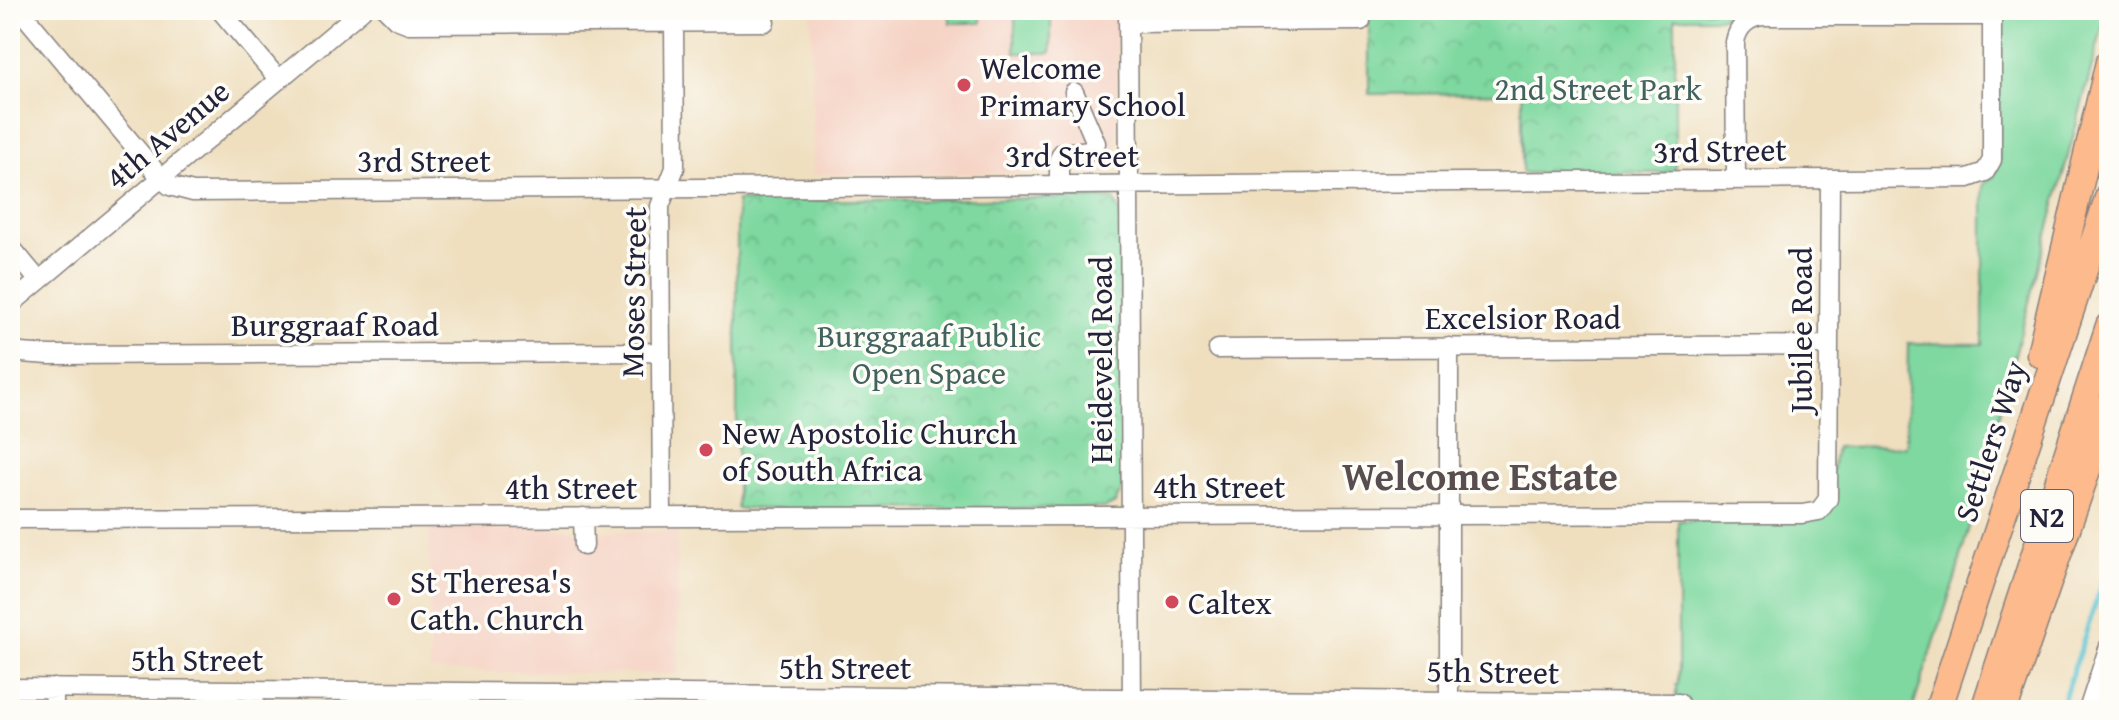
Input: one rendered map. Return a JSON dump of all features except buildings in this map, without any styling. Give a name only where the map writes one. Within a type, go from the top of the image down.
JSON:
[{"type":"highway","points":[[2001,517],[2109,62]]},
{"type":"highway","name":"Settlers Way","points":[[1938,710],[2109,195]]},
{"type":"highway","name":"N2","points":[[1984,710],[2109,326]]},
{"type":"highway","points":[[2004,710],[2109,407]]},
{"type":"street","points":[[20,10],[161,178]]},
{"type":"street","points":[[220,10],[279,80]]},
{"type":"street","name":"4th Avenue","points":[[10,305],[362,10]]},
{"type":"street","points":[[387,10],[396,19],[409,24],[765,22]]},
{"type":"street","points":[[1736,180],[1735,42],[1739,29],[1747,21],[1764,16],[1992,13]]},
{"type":"street","name":"3rd Street","points":[[161,178],[170,186],[193,192],[1968,178],[1985,172],[1993,153],[1992,13]]},
{"type":"street","points":[[1128,17],[1361,21]]},
{"type":"street","name":"Heideveld Road","points":[[1128,17],[1132,704]]},
{"type":"street","name":"Moses Street","points":[[662,516],[668,374],[661,352],[660,206],[675,168],[674,23]]},
{"type":"street","points":[[1059,185],[1059,159],[1062,153],[1090,150],[1096,143],[1074,92]]},
{"type":"street","name":"Jubilee Road","points":[[1829,481],[1830,179]]},
{"type":"street","points":[[10,246],[39,281]]},
{"type":"street","name":"Excelsior Road","points":[[1218,349],[1829,345]]},
{"type":"street","points":[[1449,347],[1449,701]]},
{"type":"street","name":"Burggraaf Road","points":[[10,350],[50,355],[661,352]]},
{"type":"street","name":"4th Street","points":[[10,519],[1802,514],[1819,511],[1825,505],[1829,481]]},
{"type":"street","points":[[583,517],[584,546]]},
{"type":"street","points":[[2088,710],[2109,646]]},
{"type":"street","name":"5th Street","points":[[10,688],[255,690],[653,702],[1679,703]]},
{"type":"street","points":[[54,688],[54,710]]},
{"type":"street","points":[[254,710],[255,690]]},
{"type":"shaded area","name":"Welcome Primary School","points":[[811,10],[1117,10],[1117,160],[1106,173],[813,174]]},
{"type":"shaded area","points":[[429,528],[677,531],[678,674],[430,671]]},
{"type":"green space","points":[[950,10],[981,10],[981,23],[950,23]]},
{"type":"green space","points":[[1015,10],[1051,10],[1051,53],[1015,53]]},
{"type":"green space","name":"2nd Street Park","points":[[1369,10],[1735,10],[1720,18],[1675,18],[1675,173],[1522,173],[1522,93],[1369,94]]},
{"type":"green space","points":[[1999,10],[2107,10],[1955,579],[1912,710],[1667,710],[1676,696],[1678,684],[1678,521],[1824,514],[1836,447],[1906,446],[1908,343],[1983,344],[1983,184],[1993,177],[1999,163]]},
{"type":"green space","name":"Burggraaf Public Open Space","points":[[1114,200],[1120,212],[1122,490],[1115,503],[1105,508],[737,509],[737,201]]},
{"type":"waterway","points":[[2060,710],[2109,563]]},
{"type":"place","name":"Welcome Primary School","points":[[964,85]]},
{"type":"place","name":"New Apostolic Church of South Africa","points":[[706,450]]},
{"type":"place","name":"St Theresa's Cath. Church","points":[[394,599]]},
{"type":"place","name":"Caltex","points":[[1172,602]]},
{"type":"district","name":"Welcome Estate","points":[[1480,475]]}]
